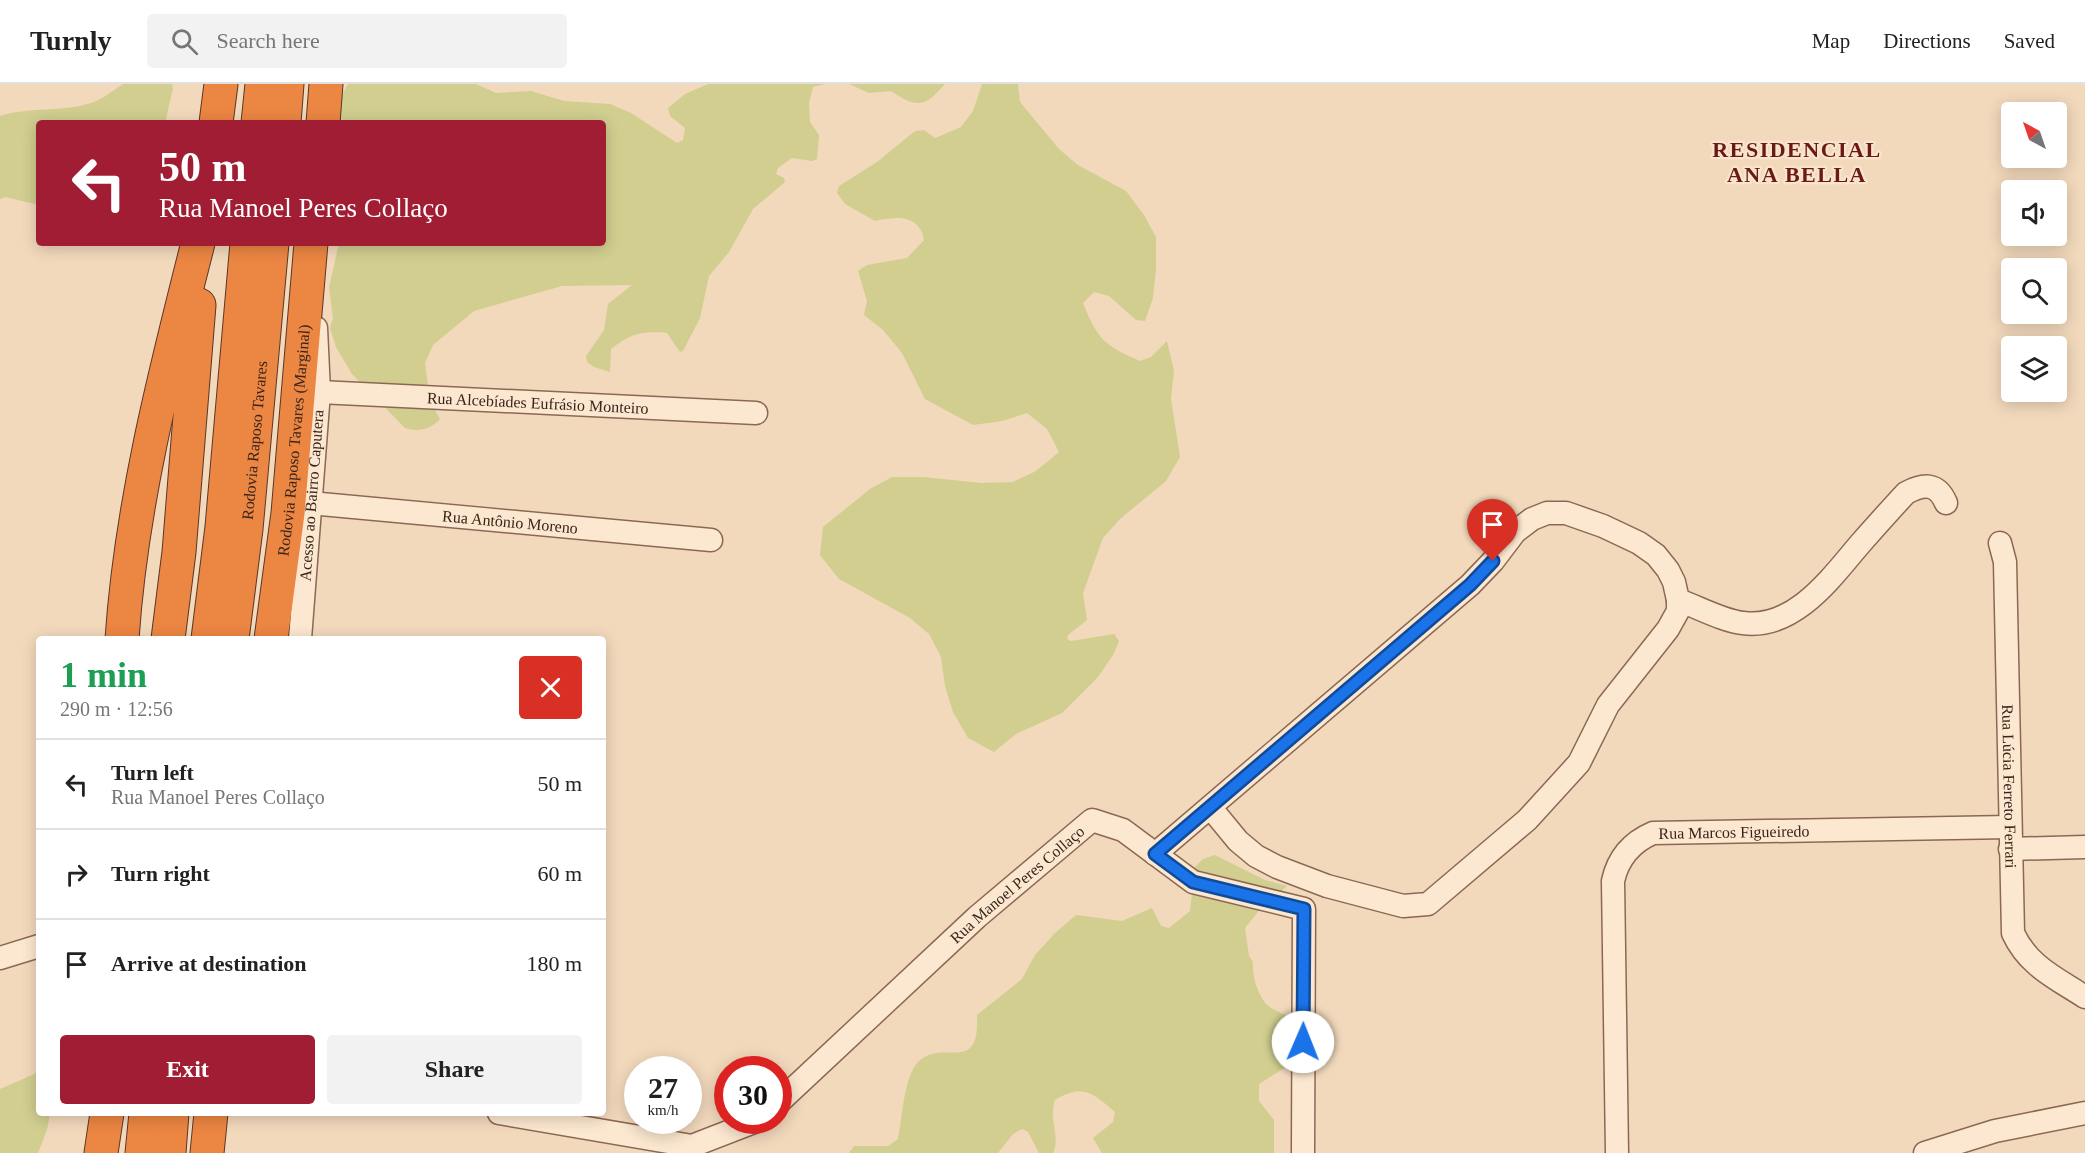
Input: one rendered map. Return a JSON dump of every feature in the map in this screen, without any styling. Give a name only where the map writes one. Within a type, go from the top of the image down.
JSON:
[{"type":"highway","points":[[216,120],[220,84]]},
{"type":"highway","points":[[258,120],[262,84]]},
{"type":"highway","points":[[284,120],[287,84]]},
{"type":"highway","points":[[323,120],[326,84]]},
{"type":"highway","points":[[122,636],[139,502],[161,389],[197,246]]},
{"type":"highway","points":[[168,636],[178,552],[204,246]]},
{"type":"highway","name":"Rodovia Raposo Tavares","points":[[208,636],[222,527],[247,246]]},
{"type":"highway","name":"Rodovia Raposo Tavares","points":[[232,636],[246,529],[272,246]]},
{"type":"highway","name":"Rodovia Raposo Tavares (Marginal)","points":[[271,636],[288,513],[311,246]]},
{"type":"highway","points":[[100,1116],[100,1153]]},
{"type":"highway","points":[[100,1153],[106,1116]]},
{"type":"highway","points":[[142,1153],[146,1116]]},
{"type":"highway","points":[[169,1153],[172,1116]]},
{"type":"highway","points":[[207,1153],[211,1116]]},
{"type":"street","name":"Acesso ao Bairro Caputera","points":[[300,636],[320,392],[311,246]]},
{"type":"street","name":"Rua Alcebíades Eufrásio Monteiro","points":[[320,392],[756,413]]},
{"type":"street","points":[[1678,600],[1743,623],[1767,622],[1782,617],[1814,595],[1831,579],[1906,493],[1919,486],[1935,488],[1942,494],[1946,503]]},
{"type":"street","name":"Rua Antônio Moreno","points":[[310,503],[711,540]]},
{"type":"street","points":[[1155,854],[1210,807],[1470,585],[1493,561],[1515,532],[1539,516],[1547,513],[1566,513],[1603,526],[1639,543],[1656,555],[1668,570],[1674,582],[1678,611],[1668,629],[1608,705],[1579,763],[1527,820],[1428,904],[1403,906],[1327,886],[1277,867],[1256,856],[1238,841],[1210,807]]},
{"type":"street","name":"Rua Lúcia Ferreto Ferrari","points":[[2000,543],[2005,562],[2013,933],[2020,949],[2033,963],[2085,997]]},
{"type":"street","name":"Rua Manoel Peres Collaço","points":[[792,1089],[977,917],[1092,820],[1123,830],[1193,882],[1304,909],[1303,1153]]},
{"type":"street","name":"Rua Marcos Figueiredo","points":[[1617,1153],[1613,881],[1618,863],[1633,845],[1653,833],[2010,838],[2085,847]]},
{"type":"street","points":[[0,958],[36,947]]},
{"type":"street","points":[[1925,1153],[1995,1131],[2085,1113]]},
{"type":"street","points":[[517,1116],[692,1146],[723,1134]]},
{"type":"shaded area","points":[[123,84],[172,84],[173,88],[166,120],[36,120],[36,204],[5,197],[0,199],[0,116],[23,111],[83,105],[105,96]]},
{"type":"shaded area","points":[[348,84],[476,84],[496,93],[531,91],[564,101],[610,104],[631,113],[677,143],[683,140],[685,128],[670,116],[668,108],[685,94],[708,84],[825,84],[813,87],[809,103],[810,122],[819,135],[817,159],[812,161],[792,158],[778,168],[776,174],[784,178],[785,182],[753,209],[729,252],[709,276],[700,318],[683,351],[680,352],[667,333],[650,332],[631,336],[611,349],[610,372],[587,362],[586,356],[604,330],[608,304],[632,285],[562,286],[474,311],[433,345],[425,363],[430,401],[440,419],[428,428],[415,430],[405,428],[352,374],[336,347],[330,328],[333,318],[329,288],[338,246],[606,246],[606,120],[333,120],[338,102]]},
{"type":"shaded area","points":[[849,84],[945,84],[926,101],[914,103],[891,91],[869,93]]},
{"type":"shaded area","points":[[982,84],[1018,84],[1020,102],[1059,149],[1078,165],[1126,191],[1144,215],[1156,237],[1153,298],[1145,321],[1136,320],[1109,296],[1094,292],[1083,303],[1093,325],[1104,340],[1140,361],[1151,357],[1167,341],[1174,371],[1171,399],[1180,457],[1166,481],[1120,519],[1103,538],[1083,593],[1087,620],[1068,635],[1067,639],[1071,641],[1114,634],[1119,641],[1113,655],[1098,677],[1062,713],[1016,734],[994,752],[968,738],[953,712],[945,686],[941,657],[929,634],[910,618],[839,579],[820,555],[823,527],[870,489],[892,477],[924,477],[981,483],[1013,482],[1036,471],[1059,452],[1047,429],[1027,413],[1002,421],[973,425],[925,399],[902,353],[883,330],[864,315],[867,301],[858,271],[867,265],[907,258],[924,240],[922,232],[917,225],[906,219],[891,218],[875,221],[845,204],[837,193],[839,186],[877,162],[915,131],[924,130],[935,138],[961,127],[973,111]]},
{"type":"shaded area","points":[[1215,855],[1265,880],[1287,886],[1261,908],[1245,928],[1249,956],[1253,962],[1254,978],[1260,995],[1268,1006],[1288,1016],[1295,1039],[1289,1065],[1259,1084],[1259,1101],[1274,1120],[1274,1153],[1102,1153],[1093,1138],[1113,1122],[1115,1112],[1094,1095],[1081,1091],[1055,1100],[1053,1114],[1056,1141],[1053,1153],[1039,1153],[1028,1132],[1022,1129],[1013,1134],[998,1153],[849,1153],[854,1146],[888,1146],[898,1139],[904,1099],[913,1069],[918,1062],[928,1055],[966,1051],[973,1045],[977,1015],[1022,979],[1035,955],[1076,915],[1122,921],[1152,908],[1161,926],[1169,928],[1190,911],[1195,867],[1203,859]]},
{"type":"shaded area","points":[[36,1073],[36,1116],[49,1116],[38,1153],[0,1153],[0,1089]]},
{"type":"district","name":"RESIDENCIAL ANA BELLA","points":[[1797,162]]},
{"type":"route","points":[[1303,1042],[1304,909],[1193,882],[1155,854],[1470,585],[1493,561]]}]
